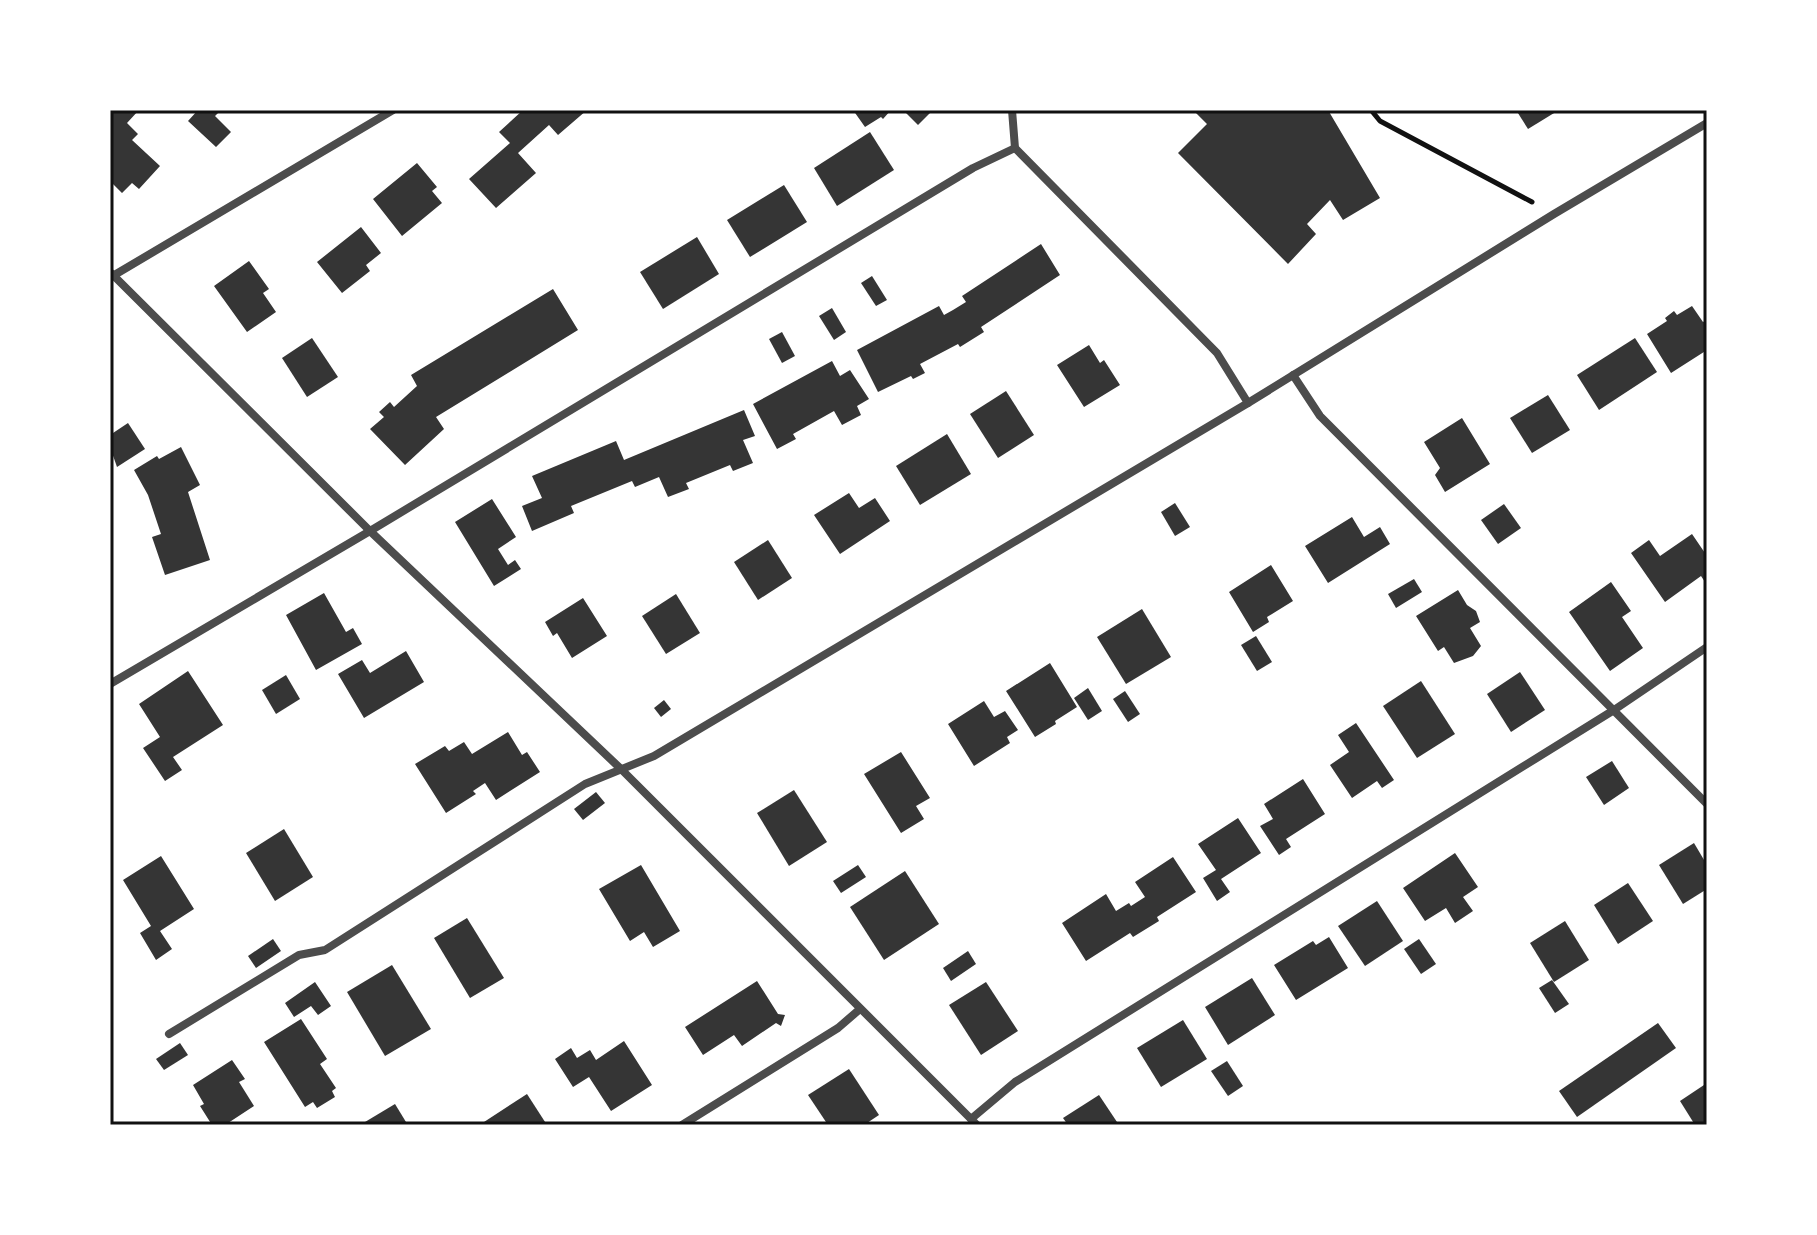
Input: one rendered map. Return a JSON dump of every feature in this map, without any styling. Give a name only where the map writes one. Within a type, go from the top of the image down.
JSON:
[{"type":"street","points":[[393,110],[111,275],[370,531],[621,769],[974,1122],[1015,1082],[1614,710],[1707,647]]},
{"type":"street","points":[[1012,110],[1015,148],[1217,353],[1248,403]]},
{"type":"street","points":[[169,1034],[299,955],[325,950],[585,784],[654,756],[1248,403],[1707,123]]},
{"type":"street","points":[[110,684],[973,168],[1015,148]]},
{"type":"street","points":[[1293,375],[1320,416],[1707,804]]},
{"type":"street","points":[[682,1125],[838,1028],[860,1009]]},
{"type":"path","points":[[1371,110],[1380,121],[1554,214]]},
{"type":"building","points":[[110,110],[139,110],[127,123],[138,134],[132,140],[160,166],[139,189],[132,183],[122,193],[110,181]]},
{"type":"building","points":[[198,110],[221,110],[215,116],[231,132],[216,147],[188,121]]},
{"type":"building","points":[[523,110],[587,110],[558,135],[549,125],[518,153],[536,173],[496,208],[469,179],[510,143],[499,132]]},
{"type":"building","points":[[853,110],[891,110],[883,119],[881,117],[865,127]]},
{"type":"building","points":[[903,110],[933,110],[918,125]]},
{"type":"building","points":[[1193,110],[1328,110],[1380,198],[1343,220],[1330,200],[1307,224],[1316,234],[1288,264],[1178,153],[1207,124]]},
{"type":"building","points":[[1516,110],[1559,110],[1528,129]]},
{"type":"building","points":[[870,132],[894,170],[837,206],[814,168]]},
{"type":"building","points":[[417,163],[437,187],[432,191],[442,203],[402,236],[373,199]]},
{"type":"building","points":[[784,185],[807,222],[750,257],[727,220]]},
{"type":"building","points":[[361,227],[381,253],[366,265],[370,271],[342,293],[317,262]]},
{"type":"building","points":[[697,237],[719,274],[663,309],[640,272]]},
{"type":"building","points":[[1041,244],[1060,275],[981,327],[984,332],[960,347],[958,344],[920,364],[925,373],[913,379],[911,376],[878,392],[857,350],[939,306],[944,315],[953,310],[966,302],[962,296]]},
{"type":"building","points":[[249,261],[269,289],[263,293],[276,312],[247,332],[214,286]]},
{"type":"building","points":[[872,276],[887,300],[876,306],[861,283]]},
{"type":"building","points":[[553,289],[578,330],[436,417],[444,429],[405,465],[370,429],[384,417],[379,412],[390,402],[394,407],[417,386],[411,375]]},
{"type":"building","points":[[1692,306],[1703,322],[1707,320],[1707,350],[1671,373],[1647,334],[1667,321],[1665,318],[1674,311],[1677,315]]},
{"type":"building","points":[[832,308],[846,332],[834,340],[819,316]]},
{"type":"building","points":[[782,332],[795,356],[782,363],[769,339]]},
{"type":"building","points":[[312,338],[338,377],[307,397],[282,358]]},
{"type":"building","points":[[1635,338],[1657,372],[1599,410],[1577,375]]},
{"type":"building","points":[[1089,345],[1100,363],[1104,360],[1120,385],[1084,407],[1057,365]]},
{"type":"building","points":[[832,361],[840,376],[850,370],[869,399],[857,406],[861,415],[842,425],[834,411],[793,434],[796,439],[777,449],[753,404]]},
{"type":"building","points":[[1006,391],[1034,435],[998,458],[970,414]]},
{"type":"building","points":[[1548,395],[1570,430],[1532,453],[1510,418]]},
{"type":"building","points":[[744,410],[755,436],[743,440],[753,463],[733,471],[730,465],[686,483],[689,489],[668,497],[659,477],[635,487],[632,481],[571,506],[574,513],[532,531],[522,506],[542,498],[532,476],[616,441],[624,460]]},
{"type":"building","points":[[1462,418],[1490,464],[1445,492],[1435,475],[1440,468],[1424,442]]},
{"type":"building","points":[[128,423],[145,449],[117,467],[110,447],[110,435]]},
{"type":"building","points":[[947,434],[971,474],[920,505],[896,466]]},
{"type":"building","points":[[181,447],[200,485],[188,492],[210,560],[165,575],[152,537],[161,534],[148,495],[134,470],[157,456],[159,459]]},
{"type":"building","points":[[849,493],[859,508],[875,498],[890,521],[840,554],[814,515]]},
{"type":"building","points":[[492,499],[516,537],[498,549],[508,565],[515,560],[521,569],[494,586],[455,522]]},
{"type":"building","points":[[1175,503],[1190,527],[1175,536],[1161,512]]},
{"type":"building","points":[[1504,504],[1521,528],[1498,544],[1481,520]]},
{"type":"building","points":[[1352,517],[1364,537],[1380,527],[1390,544],[1328,583],[1305,546]]},
{"type":"building","points":[[1692,534],[1707,556],[1707,585],[1701,576],[1665,602],[1631,553],[1649,540],[1660,556]]},
{"type":"building","points":[[768,540],[792,578],[758,600],[734,562]]},
{"type":"building","points":[[1271,565],[1293,601],[1267,617],[1269,622],[1253,632],[1229,592]]},
{"type":"building","points":[[1414,579],[1422,592],[1396,608],[1388,594]]},
{"type":"building","points":[[1611,582],[1631,611],[1622,617],[1643,648],[1610,671],[1569,612]]},
{"type":"building","points":[[1458,590],[1467,605],[1476,611],[1480,622],[1470,628],[1481,646],[1473,656],[1454,663],[1444,647],[1438,651],[1416,616]]},
{"type":"building","points":[[324,593],[346,632],[353,628],[362,644],[316,670],[286,615]]},
{"type":"building","points":[[676,594],[700,633],[666,654],[642,616]]},
{"type":"building","points":[[583,598],[607,636],[572,658],[557,633],[553,636],[545,622]]},
{"type":"building","points":[[1142,609],[1171,657],[1126,684],[1097,637]]},
{"type":"building","points":[[1256,636],[1272,662],[1257,671],[1241,645]]},
{"type":"building","points":[[406,651],[424,682],[364,718],[338,674],[362,660],[370,673]]},
{"type":"building","points":[[1050,663],[1077,707],[1035,737],[1006,691]]},
{"type":"building","points":[[188,671],[223,725],[173,757],[182,770],[165,781],[143,748],[160,737],[139,704]]},
{"type":"building","points":[[1520,672],[1545,710],[1511,732],[1487,694]]},
{"type":"building","points":[[286,675],[300,699],[276,714],[262,690]]},
{"type":"building","points":[[1421,681],[1455,734],[1417,758],[1383,706]]},
{"type":"building","points":[[1088,688],[1102,711],[1088,720],[1074,698]]},
{"type":"building","points":[[1125,691],[1140,714],[1128,722],[1113,699]]},
{"type":"building","points":[[664,700],[671,709],[661,717],[654,708]]},
{"type":"building","points":[[984,701],[994,717],[1005,711],[1018,730],[1007,737],[1010,743],[974,766],[948,724]]},
{"type":"building","points":[[1356,723],[1394,780],[1382,788],[1377,781],[1352,798],[1330,765],[1349,752],[1338,735]]},
{"type":"building","points":[[508,732],[522,755],[527,752],[540,772],[496,800],[485,783],[473,791],[476,794],[446,813],[415,764],[445,746],[449,751],[464,742],[472,754]]},
{"type":"building","points":[[901,752],[930,798],[916,806],[924,819],[901,833],[864,774]]},
{"type":"building","points":[[1612,761],[1629,788],[1604,805],[1586,777]]},
{"type":"building","points":[[1303,779],[1325,814],[1286,839],[1291,847],[1279,855],[1260,826],[1273,819],[1264,804]]},
{"type":"building","points":[[794,790],[827,842],[789,866],[757,813]]},
{"type":"building","points":[[596,792],[605,803],[583,820],[574,809]]},
{"type":"building","points":[[1238,818],[1261,853],[1221,879],[1230,892],[1217,901],[1203,878],[1216,870],[1198,844]]},
{"type":"building","points":[[284,829],[313,877],[275,901],[246,853]]},
{"type":"building","points":[[1694,843],[1707,865],[1707,889],[1683,904],[1659,865]]},
{"type":"building","points":[[1455,853],[1478,887],[1463,897],[1473,911],[1455,923],[1446,908],[1425,921],[1403,888]]},
{"type":"building","points":[[161,856],[194,909],[160,931],[172,949],[156,960],[140,933],[151,926],[123,880]]},
{"type":"building","points":[[1173,857],[1196,892],[1157,917],[1159,921],[1133,937],[1130,933],[1086,961],[1062,923],[1106,894],[1116,911],[1129,903],[1131,906],[1145,897],[1135,882]]},
{"type":"building","points":[[641,865],[680,931],[653,947],[644,932],[630,941],[599,889]]},
{"type":"building","points":[[858,865],[866,877],[841,893],[833,881]]},
{"type":"building","points":[[905,871],[939,924],[884,960],[850,907]]},
{"type":"building","points":[[1628,883],[1653,921],[1618,944],[1594,905]]},
{"type":"building","points":[[1377,901],[1403,941],[1365,966],[1338,926]]},
{"type":"building","points":[[467,918],[504,978],[470,998],[434,938]]},
{"type":"building","points":[[1565,921],[1589,960],[1554,982],[1530,943]]},
{"type":"building","points":[[1329,937],[1348,968],[1296,1000],[1274,965],[1313,941],[1316,945]]},
{"type":"building","points":[[273,939],[281,951],[256,968],[248,956]]},
{"type":"building","points":[[1419,939],[1436,964],[1421,974],[1404,949]]},
{"type":"building","points":[[968,951],[976,964],[951,981],[943,968]]},
{"type":"building","points":[[392,965],[431,1029],[385,1056],[347,992]]},
{"type":"building","points":[[1252,978],[1275,1015],[1228,1045],[1205,1007]]},
{"type":"building","points":[[1552,980],[1569,1004],[1555,1013],[1539,988]]},
{"type":"building","points":[[757,981],[778,1014],[785,1015],[781,1026],[776,1023],[742,1046],[734,1035],[703,1055],[685,1027]]},
{"type":"building","points":[[315,982],[331,1006],[318,1015],[311,1006],[294,1017],[285,1003]]},
{"type":"building","points":[[986,982],[1018,1031],[981,1055],[949,1005]]},
{"type":"building","points":[[301,1019],[327,1059],[320,1064],[336,1088],[332,1091],[335,1097],[317,1108],[313,1102],[305,1107],[264,1042]]},
{"type":"building","points":[[1183,1020],[1207,1059],[1161,1087],[1137,1048]]},
{"type":"building","points":[[1658,1023],[1676,1048],[1577,1117],[1559,1091]]},
{"type":"building","points":[[624,1041],[652,1085],[611,1111],[589,1077],[573,1087],[555,1059],[571,1048],[577,1058],[590,1050],[596,1060]]},
{"type":"building","points":[[180,1043],[188,1055],[164,1070],[156,1059]]},
{"type":"building","points":[[232,1060],[245,1079],[239,1082],[254,1106],[225,1125],[212,1125],[200,1106],[204,1104],[193,1085]]},
{"type":"building","points":[[1227,1061],[1243,1086],[1228,1096],[1211,1071]]},
{"type":"building","points":[[849,1069],[879,1115],[864,1125],[828,1125],[808,1095]]},
{"type":"building","points":[[1707,1083],[1707,1125],[1695,1125],[1680,1101]]},
{"type":"building","points":[[527,1094],[547,1125],[486,1125],[484,1122]]},
{"type":"building","points":[[1099,1095],[1119,1125],[1068,1125],[1063,1118]]},
{"type":"building","points":[[395,1104],[406,1122],[400,1125],[366,1125],[365,1122]]}]
